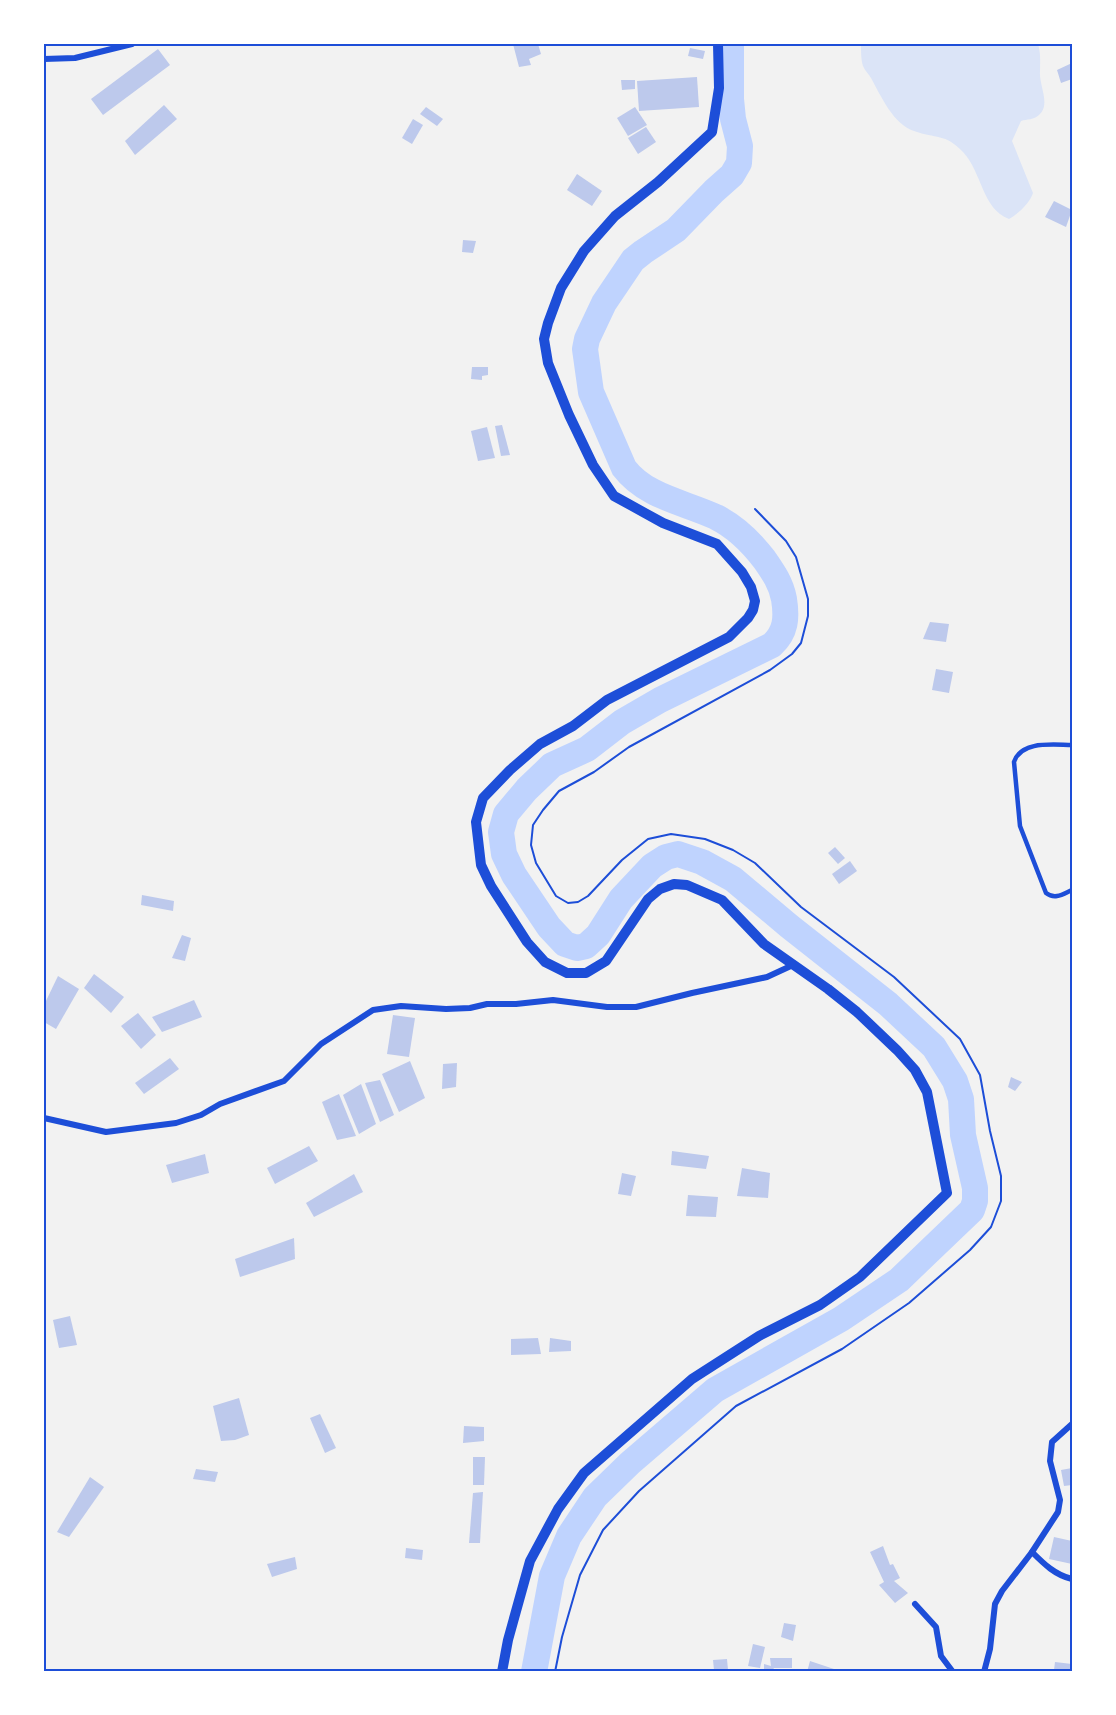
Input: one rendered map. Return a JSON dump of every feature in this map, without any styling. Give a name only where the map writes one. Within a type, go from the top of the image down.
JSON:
[{"type":"street","points":[[44,59],[75,58],[132,44]]},
{"type":"street","points":[[502,1671],[508,1640],[530,1561],[558,1509],[584,1473],[692,1378],[759,1336],[820,1305],[860,1277],[946,1194],[927,1092],[915,1070],[857,1012],[764,944],[722,900],[687,885],[674,884],[660,889],[648,899],[620,944],[606,961],[586,973],[567,973],[545,962],[527,942],[491,886],[481,865],[476,822],[483,798],[510,770],[540,744],[573,726],[607,700],[729,637],[753,610],[755,593],[742,572],[717,544],[663,523],[614,496],[593,465],[569,415],[548,363],[544,339],[561,288],[584,251],[615,216],[658,182],[712,132],[719,88],[718,44]]},
{"type":"street","points":[[44,1118],[106,1132],[176,1123],[201,1115],[220,1104],[284,1081],[321,1044],[373,1010],[401,1005],[446,1009],[553,1000],[608,1007],[636,1007],[767,978],[793,965]]},
{"type":"street","points":[[984,1671],[990,1649],[995,1604],[1058,1512],[1060,1500],[1050,1461],[1052,1442],[1072,1424]]},
{"type":"street","points":[[1032,1552],[1049,1569],[1072,1579]]},
{"type":"street","points":[[915,1604],[936,1627],[941,1656],[953,1671]]},
{"type":"lane","points":[[1072,745],[1035,746],[1024,749],[1017,754],[1014,762],[1020,826],[1046,893],[1059,897],[1072,890]]},
{"type":"path","points":[[555,1671],[580,1575],[603,1530],[639,1491],[736,1406],[842,1349],[909,1303],[970,1250],[991,1227],[1000,1201],[1001,1176],[980,1075],[960,1039],[894,977],[801,907],[755,863],[733,850],[705,839],[671,834],[648,839],[622,860],[588,896],[578,902],[568,903],[556,896],[536,863],[531,845],[534,825],[559,791],[594,772],[629,747],[770,670],[792,654],[801,643],[808,616],[808,599],[796,557],[786,541],[755,509]]},
{"type":"shaded area","points":[[861,44],[1038,44],[1044,106],[1037,117],[1021,121],[1012,141],[1033,193],[1023,208],[1009,219],[1000,214],[988,199],[969,160],[957,146],[945,139],[914,131],[894,116],[862,64]]},
{"type":"building","points":[[513,44],[538,44],[541,54],[529,59],[531,65],[519,67]]},
{"type":"building","points":[[690,48],[705,51],[703,59],[688,56]]},
{"type":"building","points":[[158,49],[170,65],[103,115],[91,99]]},
{"type":"building","points":[[1072,63],[1072,79],[1061,83],[1057,70]]},
{"type":"building","points":[[697,77],[699,107],[639,111],[637,81]]},
{"type":"building","points":[[621,80],[635,80],[635,89],[622,90]]},
{"type":"building","points":[[164,105],[177,119],[135,155],[125,141]]},
{"type":"building","points":[[426,107],[443,119],[437,126],[420,114]]},
{"type":"building","points":[[635,107],[647,125],[628,136],[617,118]]},
{"type":"building","points":[[413,119],[423,125],[412,144],[402,138]]},
{"type":"building","points":[[646,127],[656,142],[638,154],[628,138]]},
{"type":"building","points":[[577,174],[602,191],[592,206],[567,190]]},
{"type":"building","points":[[1054,201],[1072,210],[1066,227],[1045,217]]},
{"type":"building","points":[[463,240],[476,241],[473,253],[462,252]]},
{"type":"building","points":[[472,367],[488,367],[488,375],[482,376],[482,380],[471,379]]},
{"type":"building","points":[[502,425],[510,455],[501,456],[495,426]]},
{"type":"building","points":[[487,427],[495,458],[478,461],[471,431]]},
{"type":"building","points":[[930,622],[949,624],[946,642],[923,639]]},
{"type":"building","points":[[936,669],[953,672],[949,693],[932,690]]},
{"type":"building","points":[[835,847],[845,858],[838,864],[828,853]]},
{"type":"building","points":[[850,861],[857,871],[839,884],[832,874]]},
{"type":"building","points":[[142,895],[174,901],[173,911],[141,905]]},
{"type":"building","points":[[182,935],[191,938],[185,961],[172,958]]},
{"type":"building","points":[[94,974],[124,997],[111,1013],[84,988]]},
{"type":"building","points":[[58,976],[79,989],[56,1029],[44,1022],[44,1005]]},
{"type":"building","points":[[194,1000],[202,1017],[162,1032],[152,1017]]},
{"type":"building","points":[[138,1013],[156,1035],[141,1049],[121,1026]]},
{"type":"building","points":[[393,1015],[415,1018],[409,1057],[387,1054]]},
{"type":"building","points":[[170,1058],[179,1069],[144,1094],[135,1083]]},
{"type":"building","points":[[410,1061],[425,1098],[399,1112],[382,1074]]},
{"type":"building","points":[[457,1063],[456,1087],[442,1089],[443,1064]]},
{"type":"building","points":[[1011,1077],[1022,1082],[1015,1091],[1008,1087]]},
{"type":"building","points":[[380,1080],[394,1115],[380,1122],[365,1083]]},
{"type":"building","points":[[361,1084],[376,1124],[359,1134],[343,1095]]},
{"type":"building","points":[[339,1094],[356,1136],[337,1140],[322,1102]]},
{"type":"building","points":[[309,1146],[318,1161],[275,1184],[267,1168]]},
{"type":"building","points":[[672,1151],[709,1156],[706,1169],[671,1165]]},
{"type":"building","points":[[205,1154],[209,1173],[172,1183],[166,1165]]},
{"type":"building","points":[[742,1168],[770,1173],[768,1198],[737,1196]]},
{"type":"building","points":[[622,1173],[636,1176],[631,1196],[618,1194]]},
{"type":"building","points":[[354,1174],[363,1192],[314,1217],[306,1203]]},
{"type":"building","points":[[688,1195],[718,1197],[716,1217],[686,1216]]},
{"type":"building","points":[[294,1238],[295,1259],[240,1277],[235,1259]]},
{"type":"building","points":[[70,1316],[77,1345],[59,1348],[53,1320]]},
{"type":"building","points":[[538,1338],[541,1354],[511,1355],[511,1339]]},
{"type":"building","points":[[550,1338],[571,1341],[571,1351],[549,1352]]},
{"type":"building","points":[[239,1398],[249,1435],[235,1440],[221,1441],[213,1406]]},
{"type":"building","points":[[320,1414],[336,1448],[325,1453],[310,1418]]},
{"type":"building","points":[[464,1426],[484,1427],[484,1441],[463,1443]]},
{"type":"building","points":[[473,1457],[485,1457],[484,1485],[473,1485]]},
{"type":"building","points":[[1072,1468],[1072,1485],[1064,1486],[1061,1470]]},
{"type":"building","points":[[196,1469],[218,1472],[215,1482],[193,1479]]},
{"type":"building","points":[[90,1477],[104,1487],[69,1537],[57,1532]]},
{"type":"building","points":[[483,1492],[480,1543],[469,1543],[473,1493]]},
{"type":"building","points":[[1054,1537],[1072,1541],[1072,1564],[1049,1559]]},
{"type":"building","points":[[883,1546],[890,1565],[893,1564],[900,1578],[894,1581],[908,1593],[895,1603],[879,1585],[884,1582],[870,1552]]},
{"type":"building","points":[[406,1548],[423,1550],[422,1560],[405,1558]]},
{"type":"building","points":[[295,1557],[297,1569],[272,1577],[267,1564]]},
{"type":"building","points":[[784,1623],[796,1625],[793,1641],[781,1637]]},
{"type":"building","points":[[753,1644],[765,1647],[760,1668],[748,1666]]},
{"type":"building","points":[[770,1658],[792,1658],[792,1668],[774,1668],[772,1671],[764,1671],[764,1664],[771,1666]]},
{"type":"building","points":[[727,1659],[728,1670],[714,1670],[713,1660]]},
{"type":"building","points":[[810,1661],[840,1671],[840,1672],[807,1672]]},
{"type":"building","points":[[1055,1662],[1072,1664],[1072,1672],[1054,1670]]},
{"type":"waterway","points":[[534,1672],[552,1576],[569,1536],[595,1497],[630,1463],[715,1390],[841,1319],[899,1280],[972,1210],[975,1201],[975,1188],[963,1135],[961,1099],[955,1081],[934,1047],[888,1004],[733,879],[702,862],[678,854],[666,857],[652,866],[621,899],[598,935],[586,946],[577,948],[565,944],[549,927],[514,875],[504,854],[501,832],[506,814],[527,789],[552,765],[587,749],[622,722],[660,700],[772,645],[783,630],[785,612],[783,593],[764,559],[748,541],[716,517],[666,498],[643,486],[624,468],[591,392],[585,349],[587,339],[604,303],[633,260],[676,230],[732,175],[739,163],[740,146],[731,99],[731,44]]}]
